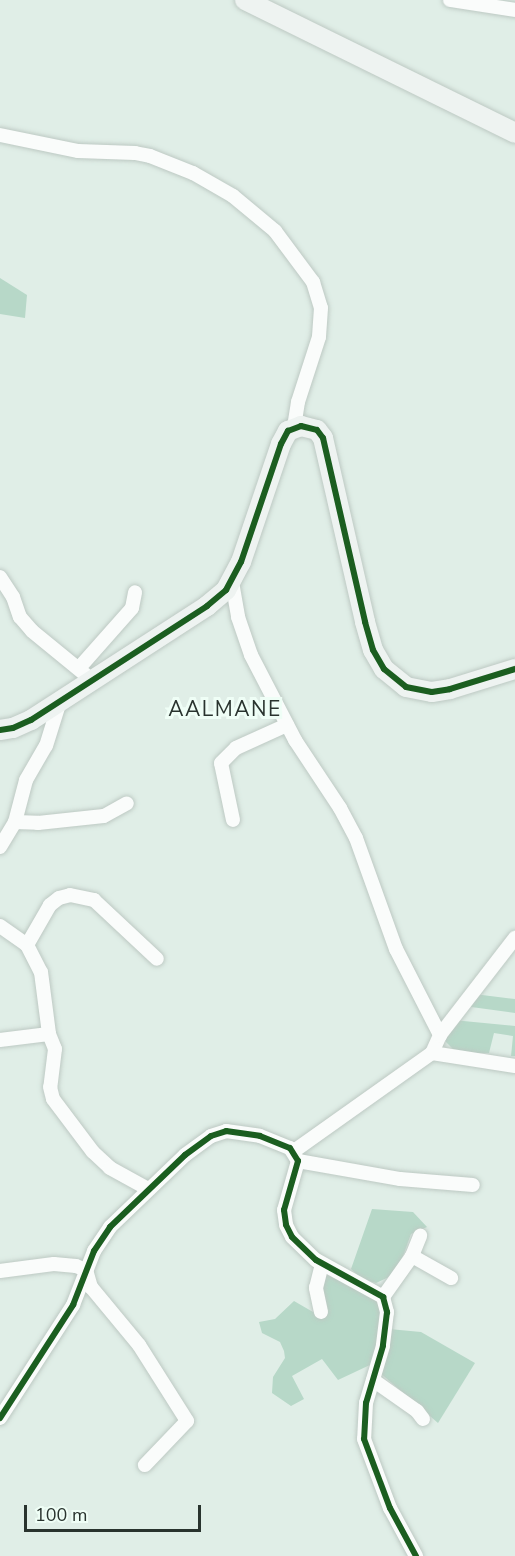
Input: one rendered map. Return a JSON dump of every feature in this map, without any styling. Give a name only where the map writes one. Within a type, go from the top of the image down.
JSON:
[{"type":"street","points":[[245,0],[515,133]]},
{"type":"street","points":[[450,0],[515,10]]},
{"type":"street","points":[[0,135],[76,151],[135,153],[150,156],[193,173],[233,196],[275,231],[313,282],[321,308],[319,337],[298,402],[294,427],[281,444],[232,582],[207,606],[86,674]]},
{"type":"street","points":[[294,427],[312,428],[323,438],[365,622],[373,650],[384,669],[406,687],[432,692],[460,687],[515,669]]},
{"type":"street","points":[[0,577],[13,597],[20,617],[32,631],[86,674]]},
{"type":"street","points":[[232,582],[246,640],[287,725],[340,808],[356,838],[396,949],[440,1035]]},
{"type":"street","points":[[0,730],[22,725],[60,702],[86,674],[132,608],[135,592]]},
{"type":"street","points":[[0,847],[15,822],[21,792],[46,746],[60,702]]},
{"type":"street","points":[[233,820],[221,763],[236,748],[287,725]]},
{"type":"street","points":[[15,822],[38,823],[104,816],[127,803]]},
{"type":"street","points":[[27,945],[50,905],[59,898],[70,896],[94,900],[157,959]]},
{"type":"street","points":[[0,926],[27,945],[41,972],[50,1034],[55,1049],[50,1087],[58,1107],[93,1152],[110,1168],[148,1189]]},
{"type":"street","points":[[416,1556],[390,1508],[364,1439],[366,1404],[383,1346],[387,1312],[383,1296],[322,1264],[292,1237],[286,1226],[284,1210],[296,1156],[432,1053],[440,1035],[515,938]]},
{"type":"street","points":[[0,1040],[50,1034]]},
{"type":"street","points":[[432,1053],[515,1066]]},
{"type":"street","points":[[0,1418],[73,1305],[86,1270],[104,1235],[148,1189],[197,1145],[222,1131],[260,1136],[296,1156],[400,1179],[473,1185]]},
{"type":"street","points":[[383,1296],[412,1256],[420,1236]]},
{"type":"street","points":[[412,1256],[450,1278]]},
{"type":"street","points":[[0,1270],[54,1264],[76,1266],[86,1270]]},
{"type":"street","points":[[321,1312],[316,1288],[322,1264]]},
{"type":"street","points":[[86,1270],[91,1287],[139,1345],[187,1421],[146,1465]]},
{"type":"street","points":[[373,1380],[417,1411],[423,1419]]},
{"type":"green space","points":[[0,278],[27,295],[25,318],[0,314]]},
{"type":"green space","points":[[474,994],[515,999],[515,1013],[464,1006]]},
{"type":"green space","points":[[453,1020],[515,1026],[515,1056],[511,1056],[513,1036],[494,1033],[489,1053],[457,1053],[446,1042],[444,1031]]},
{"type":"green space","points":[[372,1209],[413,1212],[427,1227],[411,1234],[403,1256],[391,1276],[376,1283],[362,1279],[351,1269]]},
{"type":"green space","points":[[327,1275],[373,1296],[379,1304],[381,1318],[372,1364],[338,1380],[322,1359],[292,1376],[304,1399],[291,1406],[272,1393],[273,1377],[285,1358],[284,1351],[280,1342],[262,1333],[259,1322],[275,1319],[294,1301],[313,1312],[322,1306],[323,1279]]},
{"type":"green space","points":[[389,1329],[421,1332],[475,1363],[438,1423],[379,1372]]},
{"type":"cycle path","points":[[0,730],[13,728],[31,720],[207,606],[226,590],[241,562],[281,444],[288,431],[301,426],[317,430],[323,438],[365,622],[373,650],[384,669],[406,687],[432,692],[450,689],[515,669]]},
{"type":"cycle path","points":[[0,1418],[73,1305],[94,1251],[110,1227],[185,1155],[211,1136],[226,1131],[260,1136],[290,1148],[298,1161],[284,1210],[286,1225],[292,1237],[316,1260],[383,1297],[387,1312],[383,1346],[366,1403],[364,1439],[390,1508],[416,1556]]},
{"type":"district","name":"AALMANE","points":[[225,709]]}]
